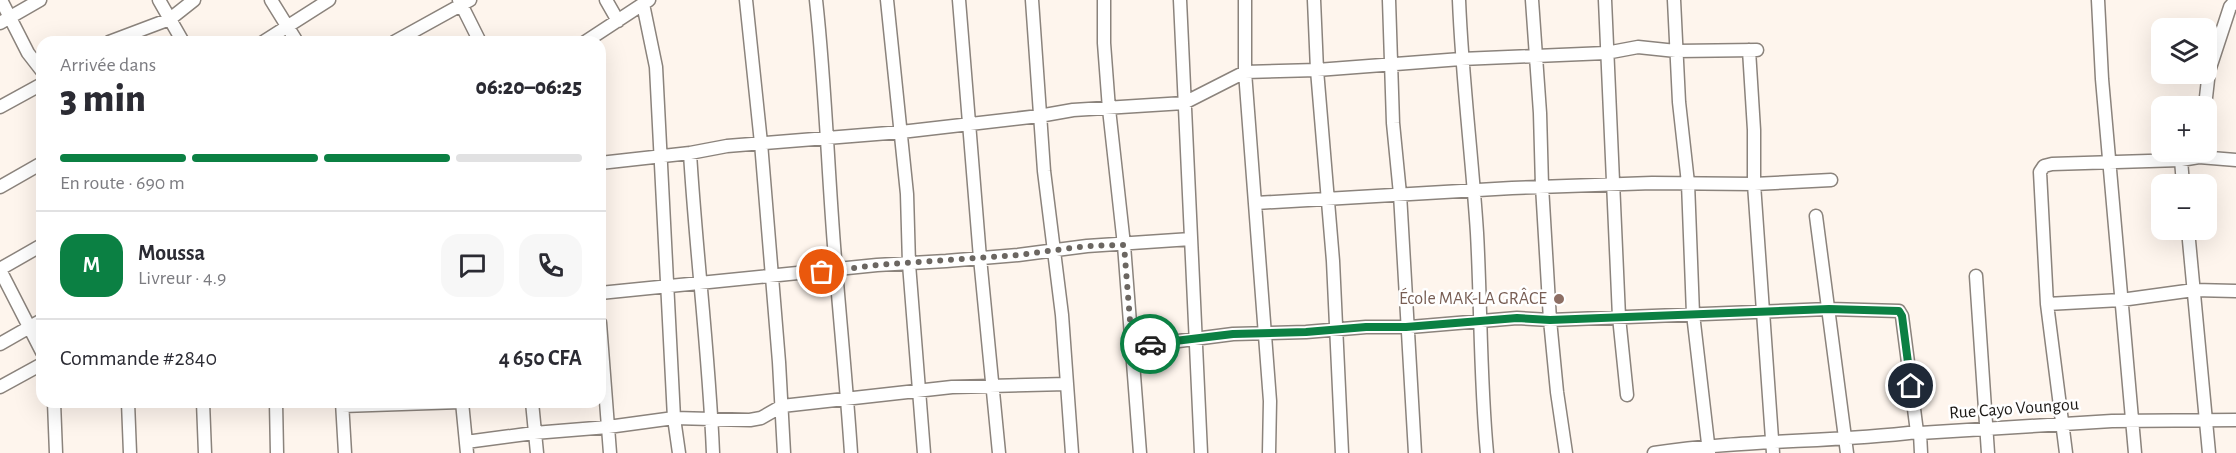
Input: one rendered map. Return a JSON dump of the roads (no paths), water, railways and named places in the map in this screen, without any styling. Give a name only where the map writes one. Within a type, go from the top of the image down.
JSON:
[{"type":"street","points":[[1,0],[5,20],[36,63]]},
{"type":"street","points":[[5,20],[40,0]]},
{"type":"street","points":[[159,0],[180,36]]},
{"type":"street","points":[[125,36],[170,19],[194,0]]},
{"type":"street","points":[[271,0],[293,36]]},
{"type":"street","points":[[274,36],[329,0]]},
{"type":"street","points":[[606,0],[618,21]]},
{"type":"street","points":[[746,0],[761,143],[784,453]]},
{"type":"street","points":[[816,0],[851,453]]},
{"type":"street","points":[[887,0],[907,194],[909,264],[924,453]]},
{"type":"street","points":[[959,0],[999,453]]},
{"type":"street","points":[[1032,0],[1040,116],[1053,251],[1062,315],[1072,453]]},
{"type":"street","points":[[1104,0],[1104,43],[1109,109],[1124,245],[1140,453]]},
{"type":"street","points":[[1180,0],[1201,453]]},
{"type":"street","points":[[1245,0],[1245,72],[1269,401],[1269,453]]},
{"type":"street","points":[[1314,0],[1342,453]]},
{"type":"street","points":[[1389,0],[1393,123],[1400,194],[1415,453]]},
{"type":"street","points":[[1459,0],[1461,59],[1473,190],[1482,405],[1487,453]]},
{"type":"street","points":[[1532,0],[1550,320],[1566,453]]},
{"type":"street","points":[[1605,0],[1619,317],[1627,395]]},
{"type":"street","points":[[1674,0],[1676,51],[1688,183],[1693,314],[1708,449]]},
{"type":"street","points":[[2098,0],[2102,79],[2135,453]]},
{"type":"street","points":[[2206,96],[2209,71],[2230,7],[2236,0]]},
{"type":"street","points":[[404,36],[464,2],[478,36]]},
{"type":"street","points":[[594,36],[646,2],[656,67],[674,418],[679,453]]},
{"type":"street","points":[[606,162],[690,153],[727,146],[901,132],[1073,110],[1184,103],[1245,72],[1606,53],[1638,47],[1676,51],[1753,50],[1754,184],[1773,447]]},
{"type":"street","points":[[0,107],[36,87]]},
{"type":"street","points":[[690,153],[713,453]]},
{"type":"street","points":[[2217,156],[2236,159]]},
{"type":"street","points":[[2066,453],[2047,304],[2040,172],[2044,166],[2052,164],[2151,160]]},
{"type":"street","points":[[0,187],[36,166]]},
{"type":"street","points":[[1256,203],[1542,186],[1754,184],[1832,180]]},
{"type":"street","points":[[1816,216],[1848,453]]},
{"type":"street","points":[[606,292],[877,265],[1191,239]]},
{"type":"street","points":[[2189,240],[2209,453]]},
{"type":"street","points":[[36,248],[0,269],[36,340]]},
{"type":"street","points":[[1976,276],[1988,453]]},
{"type":"street","points":[[2047,304],[2121,300],[2194,290],[2236,291]]},
{"type":"street","points":[[1132,346],[1233,334],[1406,327],[1517,318],[1550,320],[1829,309],[1899,311],[1902,316],[1920,453]]},
{"type":"street","points":[[0,344],[36,324]]},
{"type":"street","points":[[0,387],[36,367]]},
{"type":"street","points":[[463,408],[467,448],[534,433],[608,427],[674,418],[736,421],[760,418],[782,406],[952,387],[1067,384]]},
{"type":"street","points":[[606,401],[610,453]]},
{"type":"street","points":[[54,408],[56,453]]},
{"type":"street","points":[[128,408],[130,453]]},
{"type":"street","points":[[202,408],[205,453]]},
{"type":"street","points":[[276,408],[277,453]]},
{"type":"street","points":[[342,408],[345,453]]},
{"type":"street","points":[[532,408],[537,453]]},
{"type":"street","name":"Rue Cayo Voungou","points":[[1654,453],[1773,447],[1918,432],[2132,421],[2236,420]]},
{"type":"place","name":"École MAK-LA GRÂCE","points":[[1559,299]]}]
